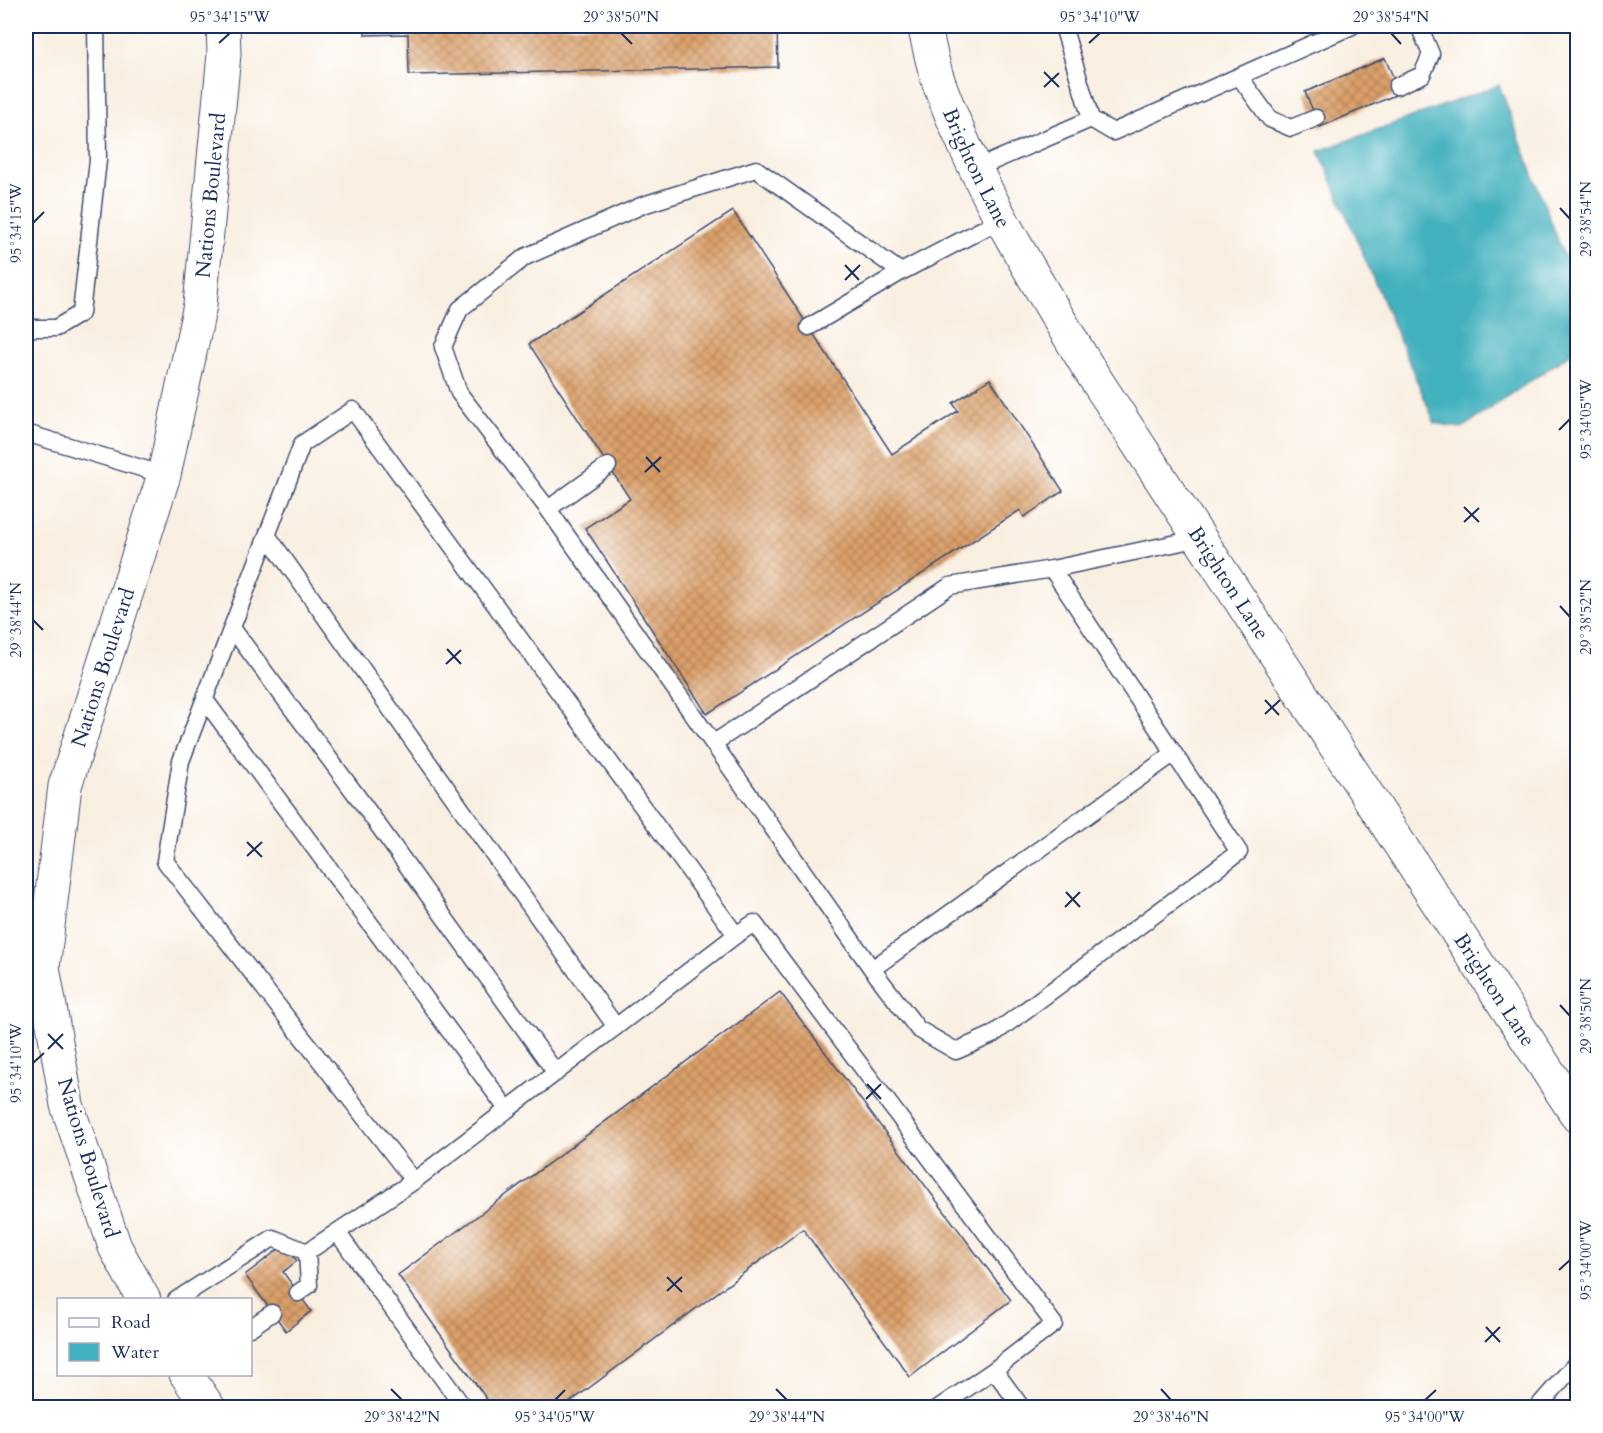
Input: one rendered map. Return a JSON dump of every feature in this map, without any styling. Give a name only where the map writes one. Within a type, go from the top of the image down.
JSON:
[{"type":"street","name":"Nations Boulevard","points":[[143,1298],[115,1247],[67,1105],[43,967],[64,786],[164,475],[200,305],[224,54],[223,26]]},
{"type":"street","name":"Brighton Lane","points":[[924,26],[939,81],[975,169],[1000,220],[1089,369],[1578,1117]]},
{"type":"street","points":[[187,1376],[209,1407]]},
{"type":"lane","points":[[26,328],[56,328],[81,313],[98,160],[96,26]]},
{"type":"lane","points":[[1063,26],[1091,119],[1113,132],[1352,26]]},
{"type":"lane","points":[[1397,86],[1422,75],[1431,54],[1419,26]]},
{"type":"lane","points":[[1239,76],[1270,119],[1291,128],[1316,118]]},
{"type":"lane","points":[[975,169],[1091,119]]},
{"type":"lane","points":[[901,272],[756,169],[643,205],[525,257],[460,309],[443,347],[459,393],[548,508],[872,969],[918,1029],[956,1051],[992,1035],[1239,852],[1052,569]]},
{"type":"lane","points":[[809,327],[901,272],[1000,220]]},
{"type":"lane","points":[[414,1181],[165,861],[181,761],[302,444],[354,410],[736,935]]},
{"type":"lane","points":[[26,433],[164,475]]},
{"type":"lane","points":[[548,508],[608,466]]},
{"type":"lane","points":[[267,535],[616,1028]]},
{"type":"lane","points":[[714,743],[950,586],[1052,569],[1201,538]]},
{"type":"lane","points":[[232,628],[360,800],[556,1073]]},
{"type":"lane","points":[[205,700],[507,1109]]},
{"type":"lane","points":[[872,969],[1173,754]]},
{"type":"lane","points":[[307,1252],[414,1181],[754,923],[1054,1324],[994,1370],[938,1407]]},
{"type":"lane","points":[[337,1232],[464,1407]]},
{"type":"lane","points":[[178,1298],[273,1238],[307,1252]]},
{"type":"lane","points":[[298,1293],[309,1285],[307,1252]]},
{"type":"lane","points":[[252,1327],[272,1313]]},
{"type":"lane","points":[[1537,1407],[1578,1361]]},
{"type":"lane","points":[[994,1370],[1022,1407]]},
{"type":"water","points":[[1499,85],[1577,290],[1577,349],[1462,428],[1435,423],[1319,151]]},
{"type":"building","points":[[365,26],[777,26],[778,67],[409,75],[408,34],[365,35]]},
{"type":"building","points":[[1385,58],[1400,93],[1320,127],[1305,92]]},
{"type":"building","points":[[733,211],[892,454],[958,411],[953,403],[990,379],[1063,491],[1024,517],[1020,510],[707,714],[585,528],[630,499],[529,344]]},
{"type":"building","points":[[780,992],[1011,1300],[910,1377],[803,1229],[562,1408],[493,1408],[398,1275]]},
{"type":"building","points":[[284,1245],[297,1261],[283,1272],[311,1311],[286,1331],[245,1275]]}]
